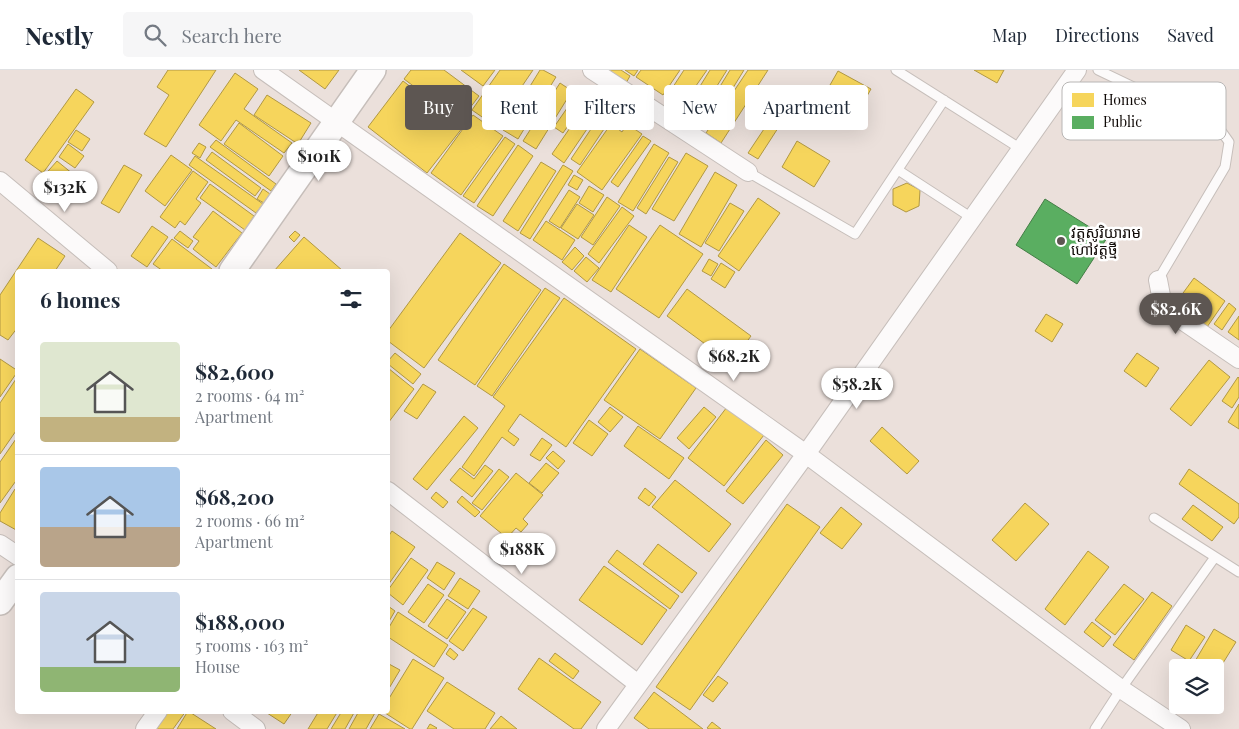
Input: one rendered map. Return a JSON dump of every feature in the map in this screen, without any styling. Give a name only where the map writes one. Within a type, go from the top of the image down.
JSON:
[{"type":"street","points":[[263,70],[806,454],[1121,689],[1181,729]]},
{"type":"street","points":[[233,269],[373,70]]},
{"type":"street","points":[[592,70],[748,172]]},
{"type":"street","points":[[1069,82],[1077,70]]},
{"type":"street","points":[[606,729],[806,454],[1062,92]]},
{"type":"street","points":[[0,181],[106,269]]},
{"type":"street","points":[[1158,280],[1162,301],[1176,316],[1239,359]]},
{"type":"street","points":[[390,494],[638,684]]},
{"type":"street","points":[[0,544],[15,554]]},
{"type":"street","points":[[0,602],[15,581]]},
{"type":"street","points":[[145,729],[156,714]]},
{"type":"street","points":[[236,714],[256,729]]},
{"type":"lane","points":[[896,70],[1022,149]]},
{"type":"lane","points":[[1098,70],[1123,82]]},
{"type":"lane","points":[[748,172],[855,234],[944,100]]},
{"type":"lane","points":[[1158,280],[1226,167],[1229,142],[1226,138]]},
{"type":"lane","points":[[898,170],[972,218]]},
{"type":"lane","points":[[1154,518],[1239,572]]},
{"type":"lane","points":[[1095,729],[1121,689],[1215,557]]},
{"type":"building: Homes","points":[[168,70],[216,70],[166,147],[144,134],[169,95],[157,87]]},
{"type":"building: Homes","points":[[299,70],[339,70],[325,89]]},
{"type":"building: Homes","points":[[411,70],[444,70],[464,85],[412,85],[404,79]]},
{"type":"building: Homes","points":[[461,70],[495,70],[482,85]]},
{"type":"building: Homes","points":[[500,70],[533,70],[523,85],[490,85]]},
{"type":"building: Homes","points":[[540,70],[556,77],[551,85],[531,85]]},
{"type":"building: Homes","points":[[606,70],[621,70],[630,76],[626,83]]},
{"type":"building: Homes","points":[[625,70],[638,70],[634,76]]},
{"type":"building: Homes","points":[[641,70],[680,70],[670,85],[664,85],[663,95],[654,89],[654,85],[648,85],[636,77]]},
{"type":"building: Homes","points":[[684,70],[707,70],[697,85],[674,85]]},
{"type":"building: Homes","points":[[710,70],[727,70],[718,85],[701,85]]},
{"type":"building: Homes","points":[[730,70],[744,70],[735,85],[721,85]]},
{"type":"building: Homes","points":[[748,70],[768,70],[758,85],[745,85],[745,106],[735,121],[735,90]]},
{"type":"building: Homes","points":[[974,70],[1004,70],[997,83]]},
{"type":"building: Homes","points":[[838,71],[864,85],[830,85]]},
{"type":"building: Homes","points":[[235,73],[258,89],[244,109],[292,143],[284,153],[236,120],[221,141],[199,125]]},
{"type":"building: Homes","points":[[403,81],[408,85],[405,85],[405,130],[461,130],[427,173],[368,127]]},
{"type":"building: Homes","points":[[560,83],[566,87],[566,101],[556,117],[556,89]]},
{"type":"building: Homes","points":[[76,89],[94,102],[43,173],[25,160]]},
{"type":"building: Homes","points":[[472,91],[479,96],[472,105]]},
{"type":"building: Homes","points":[[267,95],[311,123],[298,144],[254,115]]},
{"type":"building: Homes","points":[[482,96],[482,117],[472,110]]},
{"type":"building: Homes","points":[[566,110],[566,129],[563,133],[556,128],[556,124]]},
{"type":"building: Homes","points":[[473,115],[482,121],[482,130],[494,130],[503,136],[461,195],[431,173],[462,130],[472,130]]},
{"type":"building: Homes","points":[[239,123],[283,156],[269,176],[224,144]]},
{"type":"building: Homes","points":[[76,130],[90,139],[82,151],[68,142]]},
{"type":"building: Homes","points":[[503,130],[524,130],[518,139]]},
{"type":"building: Homes","points":[[530,130],[548,130],[536,149],[523,141]]},
{"type":"building: Homes","points":[[569,130],[586,130],[564,163],[552,154]]},
{"type":"building: Homes","points":[[590,130],[603,130],[580,165],[571,159]]},
{"type":"building: Homes","points":[[607,130],[619,130],[622,132],[623,130],[636,130],[642,134],[602,190],[577,172]]},
{"type":"building: Homes","points":[[708,130],[729,130],[721,143],[706,133]]},
{"type":"building: Homes","points":[[763,130],[777,130],[758,159],[748,153]]},
{"type":"building: Homes","points":[[643,136],[651,141],[618,187],[611,182]]},
{"type":"building: Homes","points":[[505,137],[515,144],[474,203],[463,196]]},
{"type":"building: Homes","points":[[216,140],[276,184],[271,191],[210,147]]},
{"type":"building: Homes","points":[[797,141],[830,161],[814,187],[782,167]]},
{"type":"building: Homes","points":[[199,143],[206,147],[200,158],[192,153]]},
{"type":"building: Homes","points":[[68,144],[84,156],[75,168],[59,157]]},
{"type":"building: Homes","points":[[654,144],[669,153],[633,211],[618,202]]},
{"type":"building: Homes","points":[[518,145],[533,156],[493,216],[477,206]]},
{"type":"building: Homes","points":[[212,152],[261,188],[255,196],[206,160]]},
{"type":"building: Homes","points":[[686,153],[708,166],[674,221],[652,209]]},
{"type":"building: Homes","points":[[171,155],[192,170],[165,206],[145,191]]},
{"type":"building: Homes","points":[[195,156],[263,204],[256,213],[189,165]]},
{"type":"building: Homes","points":[[669,157],[678,162],[646,214],[637,208]]},
{"type":"building: Homes","points":[[57,161],[73,174],[58,191],[42,178]]},
{"type":"building: Homes","points":[[541,162],[556,171],[518,231],[503,221]]},
{"type":"building: Homes","points":[[124,165],[142,175],[119,213],[101,203]]},
{"type":"building: Homes","points":[[563,165],[573,171],[530,239],[520,233]]},
{"type":"building: Homes","points":[[193,171],[208,182],[196,199],[201,203],[185,225],[180,221],[175,228],[160,217]]},
{"type":"building: Homes","points":[[715,172],[737,185],[701,247],[679,234]]},
{"type":"building: Homes","points":[[574,175],[583,180],[577,190],[568,185]]},
{"type":"building: Homes","points":[[907,183],[920,190],[919,206],[906,212],[893,205],[893,189]]},
{"type":"building: Homes","points":[[210,184],[254,216],[245,230],[200,198]]},
{"type":"building: Homes","points":[[589,186],[604,195],[593,212],[579,203]]},
{"type":"building: Homes","points":[[263,189],[270,194],[264,203],[257,199]]},
{"type":"building: Homes","points":[[569,190],[580,197],[560,228],[549,221]]},
{"type":"building: Homes","points":[[607,197],[620,206],[593,245],[581,237]]},
{"type":"building: Homes","points":[[758,198],[780,213],[739,271],[718,256]]},
{"type":"building: Homes","points":[[730,203],[744,211],[719,251],[705,243]]},
{"type":"building: Homes","points":[[577,204],[594,215],[578,239],[561,228]]},
{"type":"building: Homes","points":[[622,207],[634,216],[599,263],[588,254]]},
{"type":"building: Homes","points":[[213,211],[242,233],[216,267],[193,249],[199,241],[193,237]]},
{"type":"building: Homes","points":[[546,221],[575,240],[562,260],[533,240]]},
{"type":"building: Homes","points":[[629,225],[647,237],[611,292],[592,280]]},
{"type":"building: Homes","points":[[660,225],[703,254],[659,318],[616,289]]},
{"type":"building: Homes","points":[[152,226],[168,237],[147,267],[131,256]]},
{"type":"building: Homes","points":[[180,231],[193,241],[188,248],[174,238]]},
{"type":"building: Homes","points":[[295,231],[300,235],[294,242],[289,237]]},
{"type":"building: Homes","points":[[460,233],[501,263],[424,368],[390,342],[390,328]]},
{"type":"building: Homes","points":[[304,237],[341,269],[276,269]]},
{"type":"building: Homes","points":[[38,238],[65,256],[56,269],[17,269]]},
{"type":"building: Homes","points":[[172,239],[212,269],[160,269],[153,264]]},
{"type":"building: Homes","points":[[575,247],[584,256],[572,270],[562,262]]},
{"type":"building: Homes","points":[[586,257],[599,268],[587,282],[574,271]]},
{"type":"building: Homes","points":[[709,259],[718,264],[711,276],[702,271]]},
{"type":"building: Homes","points":[[721,263],[735,272],[725,288],[711,279]]},
{"type":"building: Homes","points":[[504,264],[541,290],[475,385],[438,360]]},
{"type":"building: Homes","points":[[15,272],[15,331],[8,340],[0,335],[0,295]]},
{"type":"building: Homes","points":[[1194,278],[1225,301],[1207,327],[1175,304]]},
{"type":"building: Homes","points":[[545,288],[560,298],[492,396],[477,386]]},
{"type":"building: Homes","points":[[687,289],[751,336],[731,363],[667,316]]},
{"type":"building: Homes","points":[[564,298],[636,349],[566,447],[520,414],[508,431],[519,439],[514,446],[502,437],[474,476],[462,467],[505,406],[493,397]]},
{"type":"building: Homes","points":[[1229,303],[1236,309],[1222,330],[1214,324]]},
{"type":"building: Homes","points":[[1046,314],[1063,324],[1052,342],[1035,331]]},
{"type":"building: Homes","points":[[1239,316],[1239,340],[1228,332]]},
{"type":"building: Homes","points":[[640,349],[696,388],[660,439],[604,400]]},
{"type":"building: Homes","points":[[395,353],[421,374],[413,384],[390,366],[390,359]]},
{"type":"building: Homes","points":[[1137,353],[1159,368],[1146,387],[1124,371]]},
{"type":"building: Homes","points":[[0,359],[15,369],[15,375],[0,397]]},
{"type":"building: Homes","points":[[1209,360],[1230,377],[1191,426],[1170,409]]},
{"type":"building: Homes","points":[[390,370],[414,389],[390,420]]},
{"type":"building: Homes","points":[[1238,377],[1239,397],[1232,408],[1222,401]]},
{"type":"building: Homes","points":[[15,380],[15,432],[0,454],[0,403]]},
{"type":"building: Homes","points":[[423,384],[436,392],[417,419],[404,411]]},
{"type":"building: Homes","points":[[1239,404],[1239,429],[1228,422]]},
{"type":"building: Homes","points":[[610,407],[623,417],[610,432],[598,422]]},
{"type":"building: Homes","points":[[704,407],[716,417],[689,449],[677,438]]},
{"type":"building: Homes","points":[[727,407],[764,435],[724,486],[688,458]]},
{"type":"building: Homes","points":[[464,416],[478,428],[427,490],[413,479]]},
{"type":"building: Homes","points":[[589,420],[608,434],[592,456],[573,443]]},
{"type":"building: Homes","points":[[638,426],[684,458],[669,479],[624,446]]},
{"type":"building: Homes","points":[[882,427],[919,461],[907,474],[870,441]]},
{"type":"building: Homes","points":[[542,438],[552,445],[540,461],[530,455]]},
{"type":"building: Homes","points":[[15,440],[15,482],[0,503],[0,462]]},
{"type":"building: Homes","points":[[766,440],[783,455],[743,504],[726,491]]},
{"type":"building: Homes","points":[[553,451],[565,461],[558,469],[546,458]]},
{"type":"building: Homes","points":[[546,463],[559,473],[542,493],[529,483]]},
{"type":"building: Homes","points":[[485,465],[493,471],[472,497],[450,480],[460,468],[474,479]]},
{"type":"building: Homes","points":[[499,469],[509,477],[482,510],[472,503]]},
{"type":"building: Homes","points":[[1189,469],[1239,504],[1239,517],[1234,524],[1179,484]]},
{"type":"building: Homes","points":[[516,473],[543,495],[523,519],[528,524],[521,532],[516,528],[507,538],[480,516]]},
{"type":"building: Homes","points":[[675,480],[731,524],[709,552],[652,507]]},
{"type":"building: Homes","points":[[645,488],[656,497],[649,506],[638,498]]},
{"type":"building: Homes","points":[[15,489],[15,529],[0,521],[0,513]]},
{"type":"building: Homes","points":[[436,492],[448,502],[443,508],[431,498]]},
{"type":"building: Homes","points":[[462,496],[480,512],[475,517],[457,502]]},
{"type":"building: Homes","points":[[1025,503],[1049,524],[1016,561],[992,540]]},
{"type":"building: Homes","points":[[787,504],[820,527],[690,710],[656,687]]},
{"type":"building: Homes","points":[[1193,505],[1223,527],[1212,541],[1182,519]]},
{"type":"building: Homes","points":[[841,507],[862,524],[842,549],[820,533]]},
{"type":"building: Homes","points":[[392,531],[415,547],[390,582],[390,534]]},
{"type":"building: Homes","points":[[658,544],[697,573],[682,593],[643,564]]},
{"type":"building: Homes","points":[[617,550],[679,596],[670,609],[608,562]]},
{"type":"building: Homes","points":[[1088,551],[1109,567],[1065,625],[1045,609]]},
{"type":"building: Homes","points":[[411,558],[428,570],[403,605],[390,595],[390,587]]},
{"type":"building: Homes","points":[[437,562],[455,573],[444,590],[427,578]]},
{"type":"building: Homes","points":[[604,566],[667,610],[642,645],[579,600]]},
{"type":"building: Homes","points":[[460,578],[480,591],[468,609],[448,596]]},
{"type":"building: Homes","points":[[428,584],[444,595],[424,623],[408,612]]},
{"type":"building: Homes","points":[[1124,584],[1144,599],[1115,635],[1095,620]]},
{"type":"building: Homes","points":[[1152,592],[1172,606],[1134,660],[1113,645]]},
{"type":"building: Homes","points":[[447,599],[466,612],[447,639],[428,626]]},
{"type":"building: Homes","points":[[390,607],[395,611],[390,620]]},
{"type":"building: Homes","points":[[473,608],[487,617],[463,651],[449,641]]},
{"type":"building: Homes","points":[[398,612],[448,645],[434,667],[390,638],[390,626]]},
{"type":"building: Homes","points":[[1092,622],[1111,637],[1103,647],[1084,632]]},
{"type":"building: Homes","points":[[1186,625],[1205,637],[1190,659],[1186,659],[1171,650]]},
{"type":"building: Homes","points":[[1214,629],[1236,642],[1224,661],[1224,659],[1196,659]]},
{"type":"building: Homes","points":[[450,648],[458,655],[454,660],[446,654]]},
{"type":"building: Homes","points":[[555,653],[579,671],[573,679],[549,661]]},
{"type":"building: Homes","points":[[539,658],[601,702],[581,729],[574,729],[518,689]]},
{"type":"building: Homes","points":[[413,659],[444,678],[412,729],[387,714],[390,714],[390,697]]},
{"type":"building: Homes","points":[[390,665],[400,670],[390,687]]},
{"type":"building: Homes","points":[[718,676],[728,683],[713,702],[703,695]]},
{"type":"building: Homes","points":[[447,682],[495,713],[485,729],[454,729],[427,711]]},
{"type":"building: Homes","points":[[654,692],[703,729],[649,729],[634,718]]},
{"type":"building: Homes","points":[[165,714],[184,714],[173,729],[154,729]]},
{"type":"building: Homes","points":[[186,714],[193,714],[216,729],[177,729]]},
{"type":"building: Homes","points":[[269,714],[291,714],[284,724]]},
{"type":"building: Homes","points":[[317,714],[336,714],[327,729],[308,729]]},
{"type":"building: Homes","points":[[340,714],[353,714],[345,729],[331,729]]},
{"type":"building: Homes","points":[[357,714],[374,714],[366,729],[349,729]]},
{"type":"building: Homes","points":[[379,714],[405,729],[370,729]]},
{"type":"building: Homes","points":[[501,716],[517,729],[490,729]]},
{"type":"building: Homes","points":[[712,722],[721,729],[707,728]]},
{"type":"building: Homes","points":[[430,724],[437,728],[427,729]]},
{"type":"building: Public","name":"វត្តសូរិយារាម ហៅវត្តថ្មី","points":[[1045,199],[1107,238],[1077,284],[1016,245]]},
{"type":"place","name":"វត្តសូរិយារាម ហៅវត្តថ្មី","points":[[1061,241]]}]
